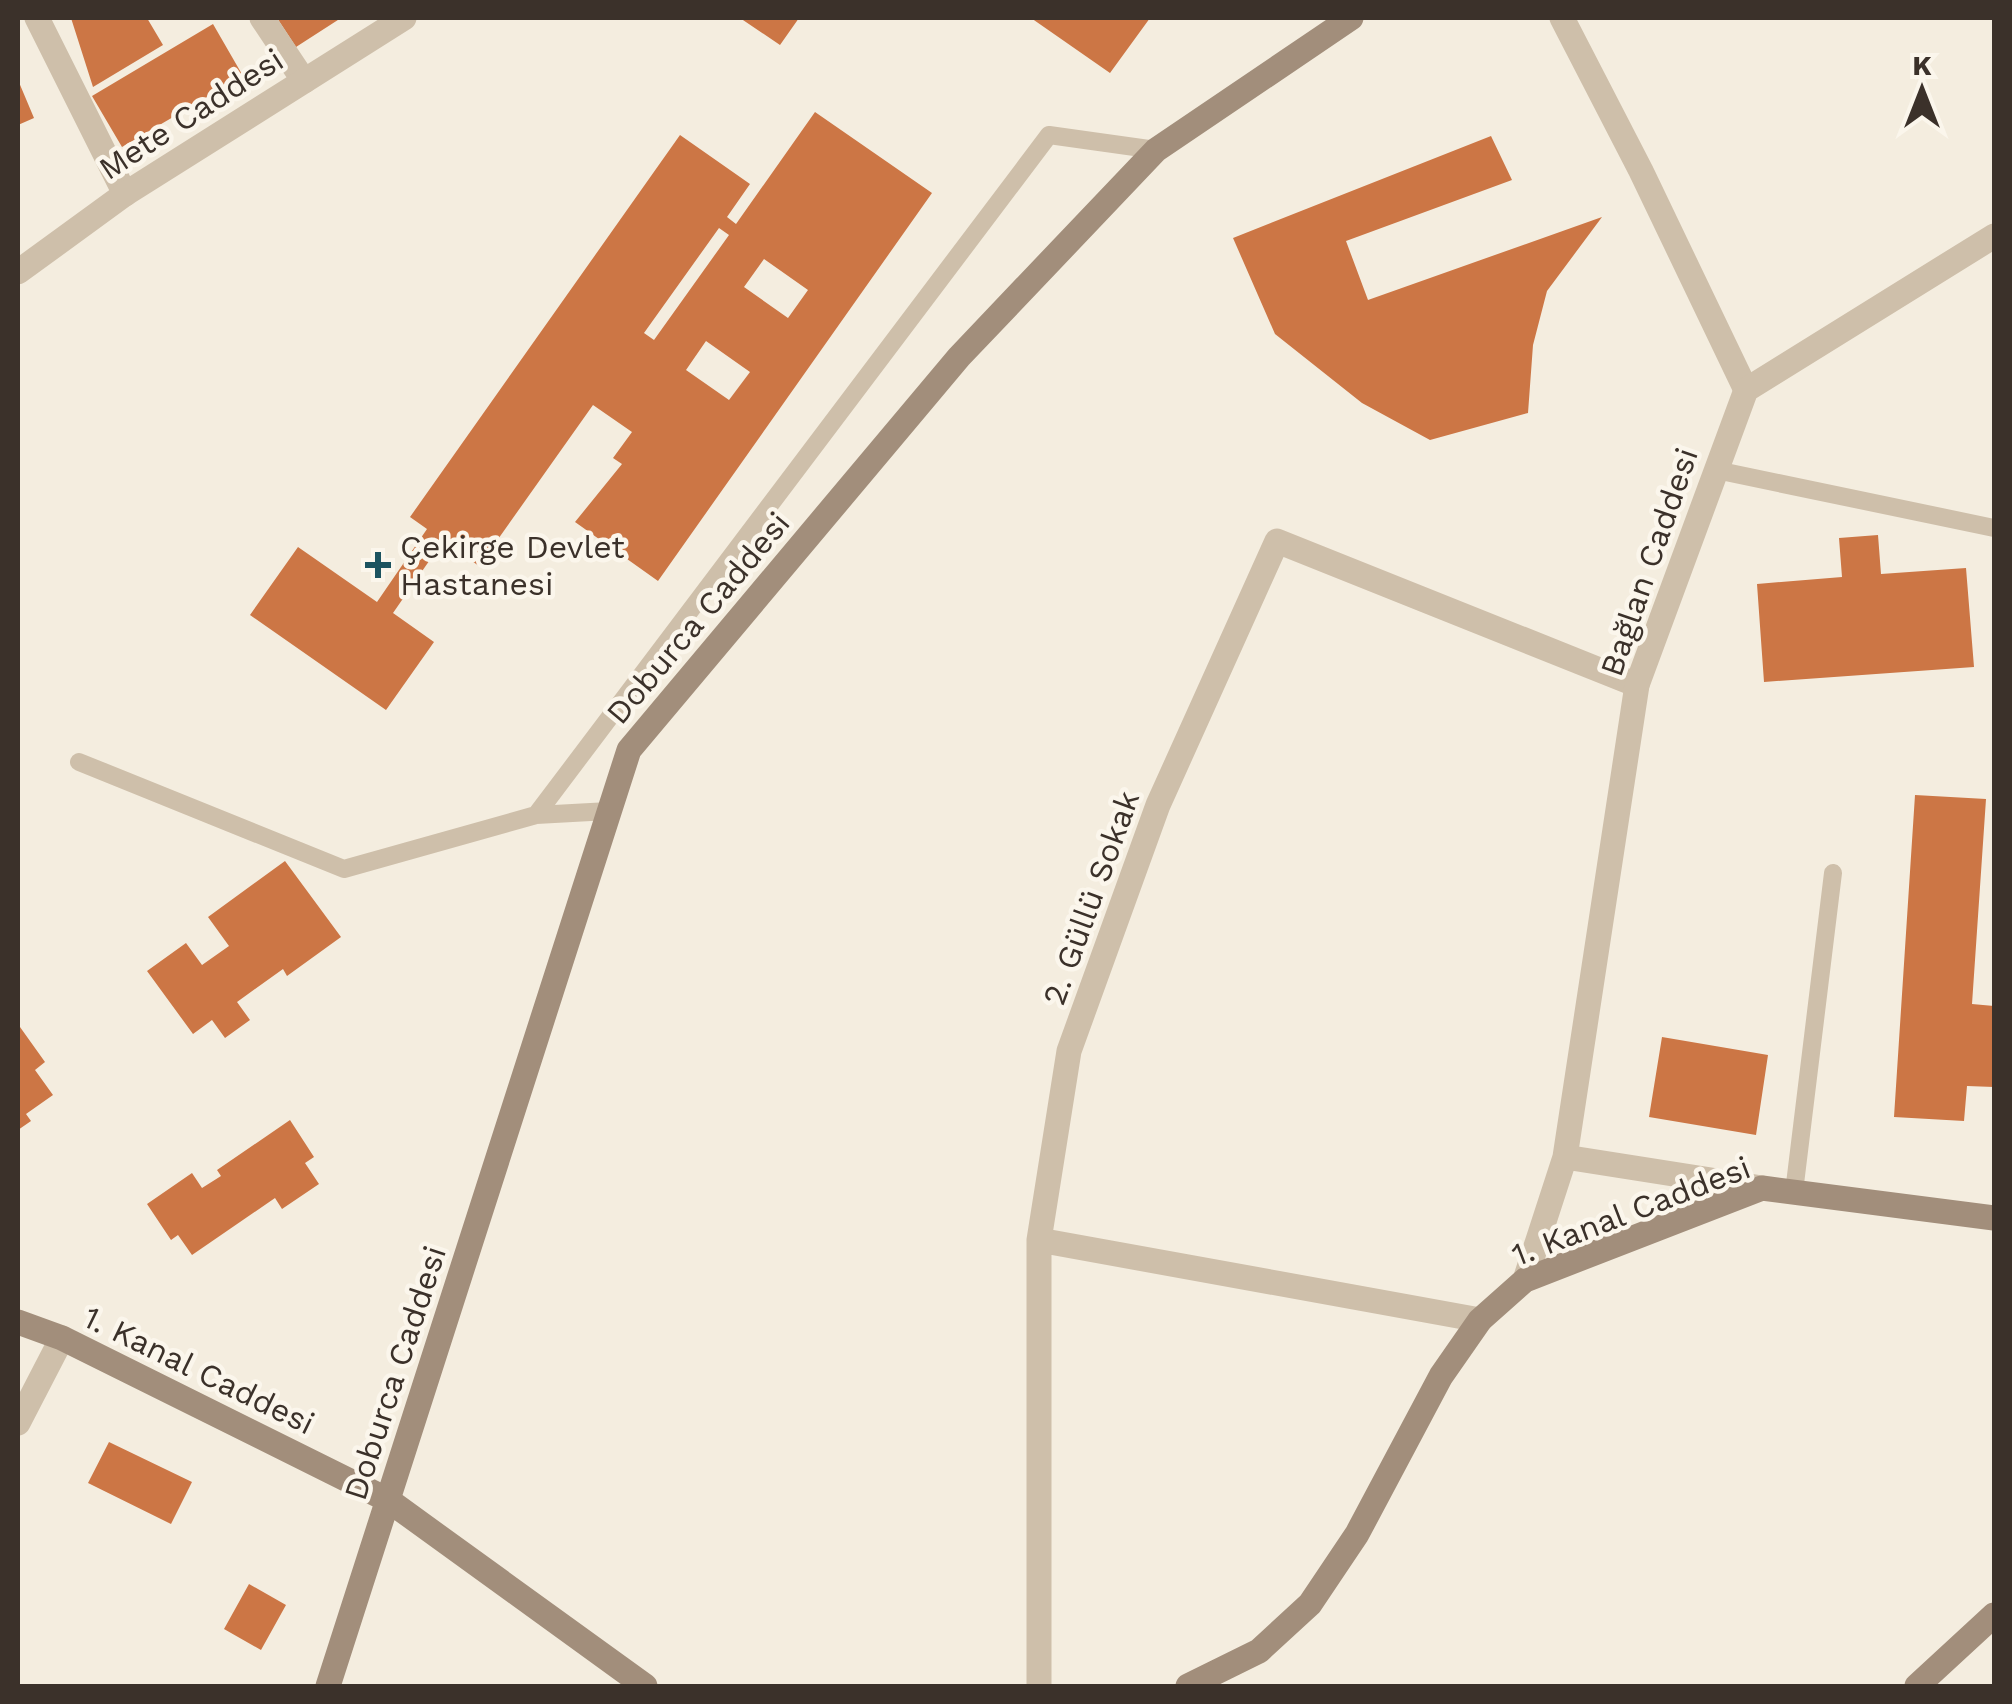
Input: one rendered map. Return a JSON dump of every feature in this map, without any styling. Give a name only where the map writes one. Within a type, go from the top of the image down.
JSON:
[{"type":"main road","name":"Doburca Caddesi","points":[[328,1686],[630,750],[959,356],[1156,150],[1351,18]]},
{"type":"main road","name":"1. Kanal Caddesi","points":[[1188,1686],[1260,1651],[1310,1604],[1358,1534],[1441,1376],[1480,1320],[1525,1280],[1762,1188],[1994,1218]]},
{"type":"main road","name":"1. Kanal Caddesi","points":[[18,1322],[62,1338],[388,1500],[645,1686]]},
{"type":"main road","points":[[1916,1686],[1994,1615]]},
{"type":"street","points":[[37,18],[125,194]]},
{"type":"street","points":[[262,18],[304,80]]},
{"type":"street","name":"Mete Caddesi","points":[[18,272],[125,194],[404,18]]},
{"type":"street","points":[[1562,18],[1746,390],[1994,236]]},
{"type":"street","name":"Bağlan Caddesi","points":[[1525,1280],[1565,1157],[1638,685],[1746,390]]},
{"type":"street","name":"2. Güllü Sokak","points":[[1039,1686],[1039,1240],[1069,1052],[1158,805],[1277,541],[1638,685]]},
{"type":"street","points":[[1565,1157],[1762,1188]]},
{"type":"street","points":[[1039,1240],[1480,1320]]},
{"type":"street","points":[[18,1423],[62,1338]]},
{"type":"lane","points":[[536,816],[1049,135],[1156,150]]},
{"type":"lane","points":[[1716,470],[1994,528]]},
{"type":"lane","points":[[79,762],[344,869],[536,816],[609,811]]},
{"type":"lane","points":[[1794,1192],[1833,873]]},
{"type":"building","points":[[71,18],[147,18],[163,45],[93,87]]},
{"type":"building","points":[[277,18],[341,18],[296,47]]},
{"type":"building","points":[[740,18],[799,18],[780,45]]},
{"type":"building","points":[[1031,18],[1150,18],[1110,73]]},
{"type":"building","points":[[213,24],[243,76],[122,147],[92,96]]},
{"type":"building","points":[[18,80],[34,118],[18,125]]},
{"type":"building","points":[[815,112],[932,193],[658,581],[575,522],[622,464],[613,458],[632,432],[593,405],[479,566],[443,541],[393,613],[434,642],[386,710],[250,615],[298,547],[377,602],[427,529],[410,517],[680,135],[750,184],[727,217],[736,224]],"holes":[[[719,228],[729,235],[654,340],[644,333]],[[764,259],[808,290],[788,318],[744,287]],[[706,341],[750,372],[729,400],[686,370]]]},
{"type":"building","points":[[1491,136],[1512,180],[1346,241],[1368,300],[1602,217],[1547,291],[1533,345],[1528,413],[1430,440],[1362,403],[1275,334],[1233,238]]},
{"type":"building","points":[[1878,535],[1881,574],[1966,568],[1974,667],[1764,682],[1757,584],[1842,577],[1839,538]]},
{"type":"building","points":[[1915,795],[1986,799],[1972,1004],[1994,1006],[1994,1087],[1967,1086],[1964,1121],[1894,1117]]},
{"type":"building","points":[[285,861],[341,937],[287,976],[283,969],[237,1002],[250,1020],[225,1038],[212,1020],[193,1034],[147,971],[186,943],[202,965],[229,946],[208,917]]},
{"type":"building","points":[[20,1027],[45,1062],[35,1070],[53,1095],[26,1114],[31,1121],[18,1130]]},
{"type":"building","points":[[1662,1037],[1768,1055],[1756,1135],[1649,1117]]},
{"type":"building","points":[[290,1120],[314,1157],[305,1163],[319,1184],[282,1209],[275,1198],[192,1255],[178,1235],[171,1240],[147,1204],[192,1173],[202,1188],[221,1176],[217,1170]]},
{"type":"building","points":[[109,1442],[192,1482],[171,1524],[88,1483]]},
{"type":"building","points":[[249,1584],[286,1605],[261,1650],[224,1629]]},
{"type":"place","name":"Çekirge Devlet Hastanesi","points":[[378,565]]}]
